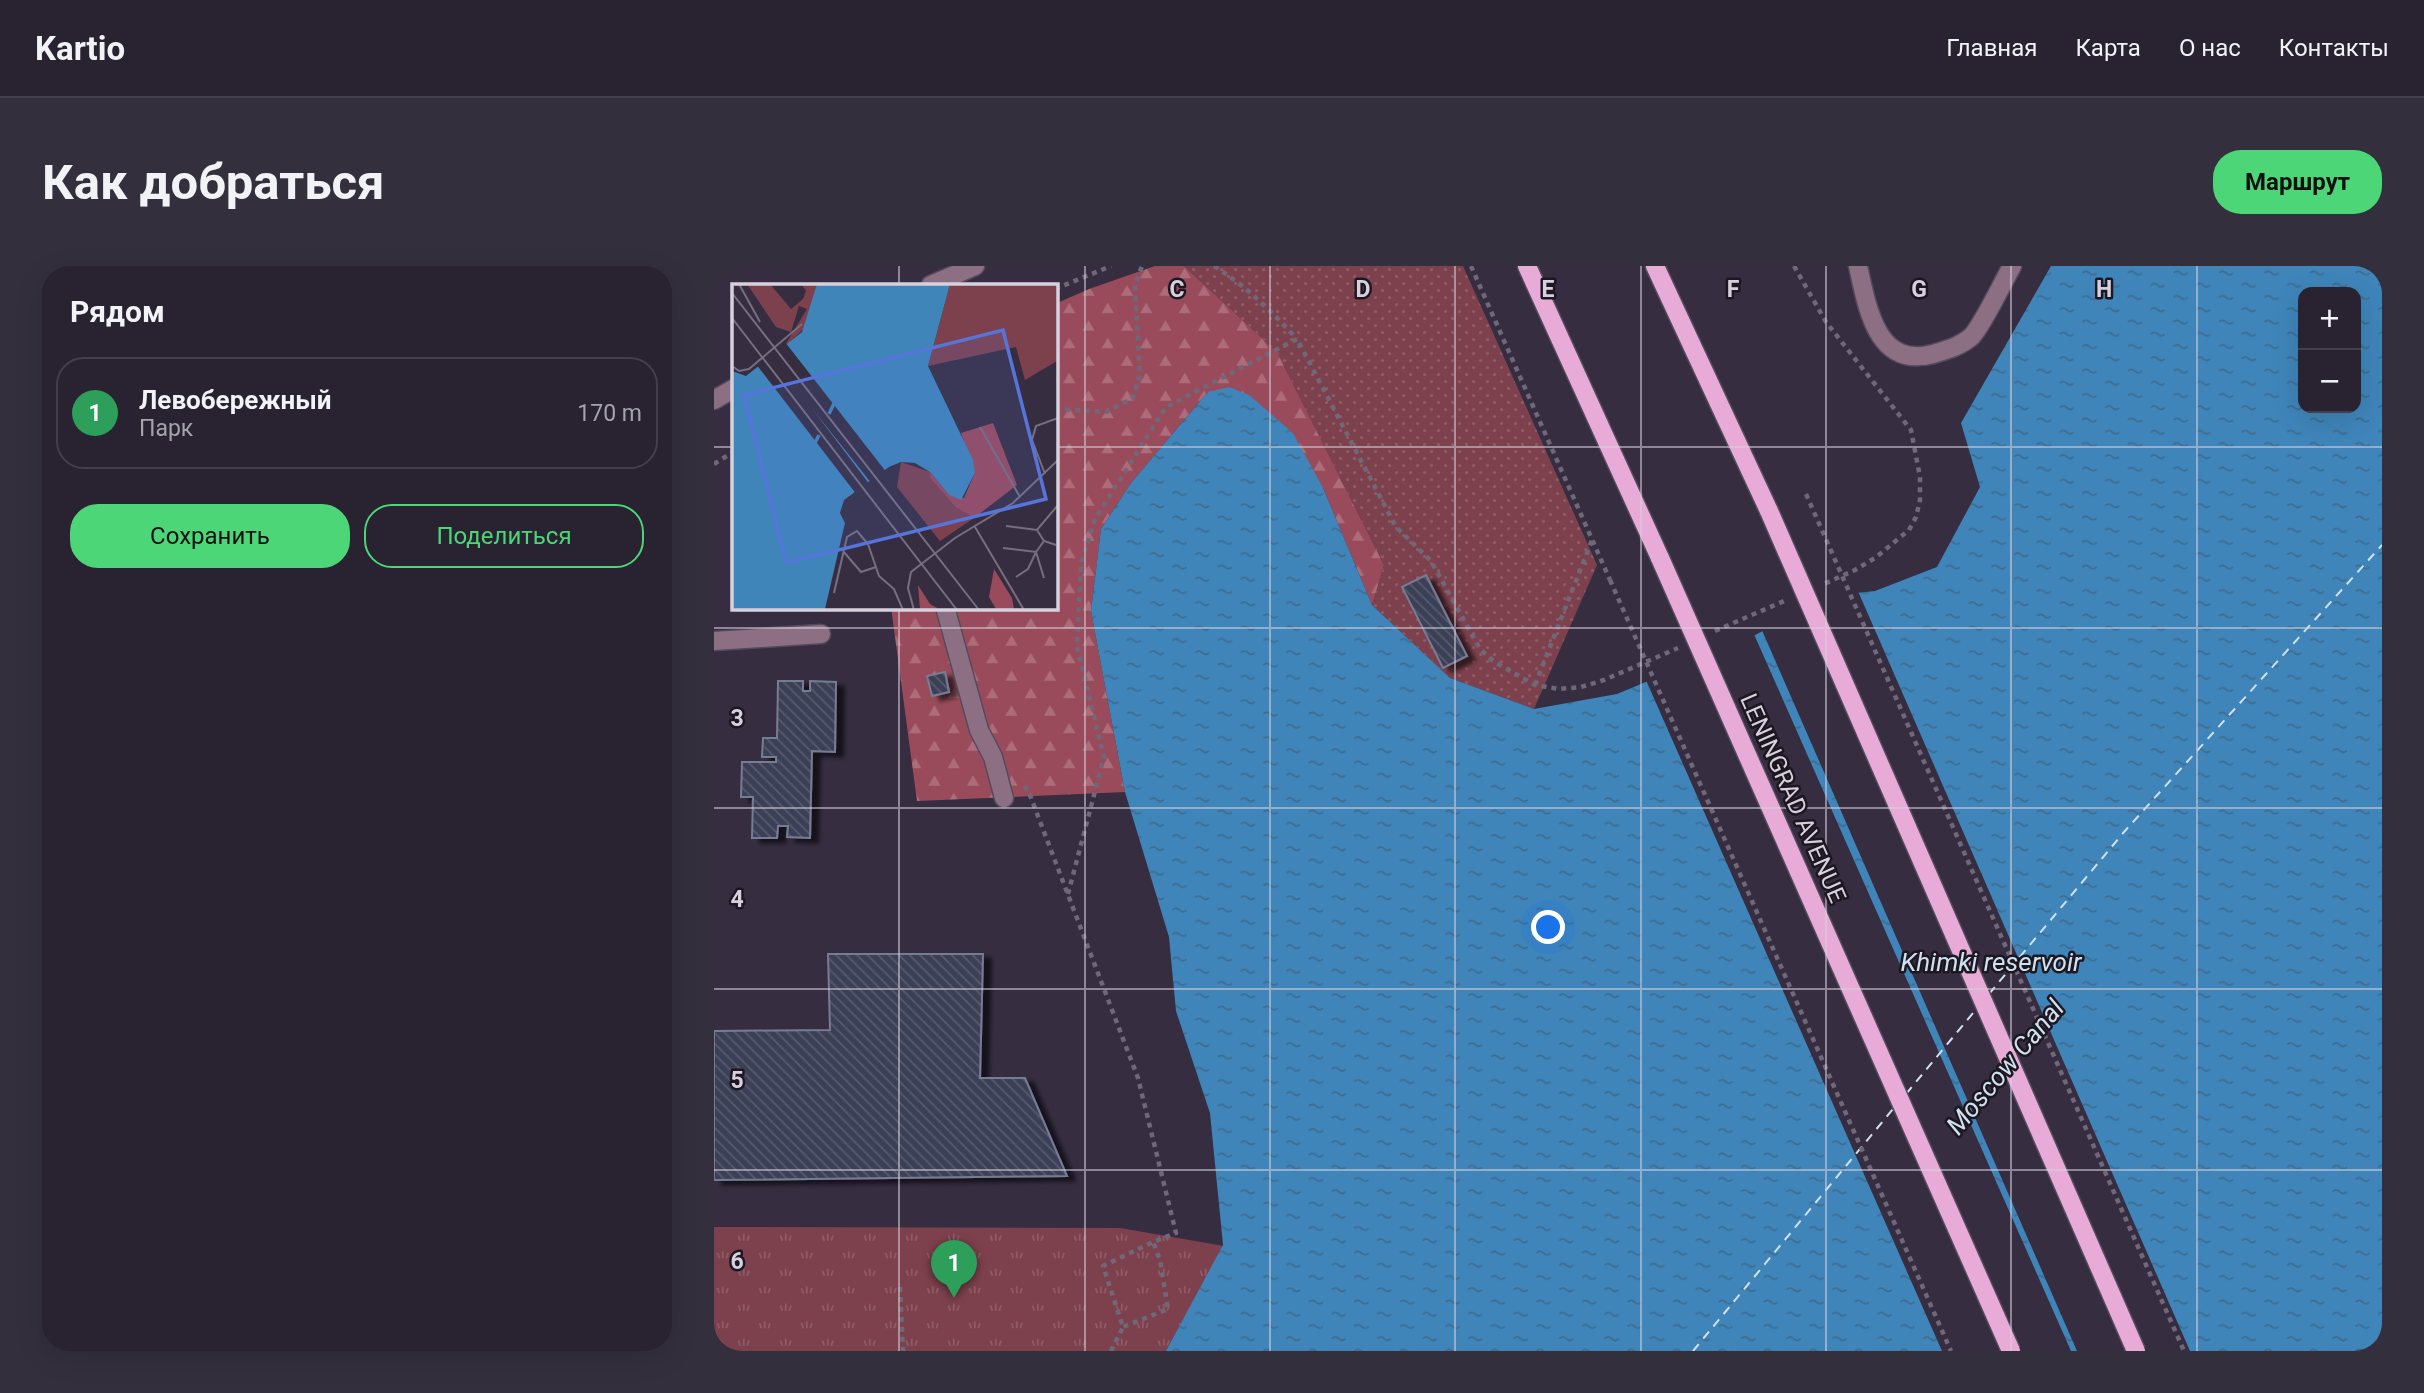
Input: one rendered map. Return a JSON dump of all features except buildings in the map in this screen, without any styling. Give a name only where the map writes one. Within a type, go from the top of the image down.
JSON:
[{"type":"main road","name":"LENINGRAD AVENUE","points":[[1527,266],[1660,558],[2011,1351]]},
{"type":"main road","points":[[1656,266],[1769,511],[2136,1351]]},
{"type":"street","points":[[933,284],[975,266]]},
{"type":"street","points":[[1858,266],[1869,313],[1885,344],[1902,354],[1925,356],[1952,349],[1973,335],[2012,266]]},
{"type":"street","points":[[714,400],[732,390]]},
{"type":"street","points":[[946,609],[979,730],[993,757],[1004,798]]},
{"type":"street","points":[[714,641],[821,634]]},
{"type":"path","points":[[1057,288],[1111,266]]},
{"type":"path","points":[[1057,409],[1106,412],[1133,398],[1140,375],[1135,285],[1142,266]]},
{"type":"path","points":[[1214,266],[1259,299],[1297,339],[1396,527],[1431,561],[1480,649],[1493,661],[1535,685],[1559,689],[1581,687],[1604,680],[1679,647]]},
{"type":"path","points":[[1471,266],[1951,1351]]},
{"type":"path","points":[[1794,266],[1826,322],[1911,430],[1920,477],[1920,500],[1909,530],[1875,558],[1817,587]]},
{"type":"path","points":[[1068,894],[1104,757],[1077,646],[1081,564],[1095,519],[1166,407],[1297,339]]},
{"type":"path","points":[[714,464],[732,453]]},
{"type":"path","points":[[1806,494],[2184,1351]]},
{"type":"path","points":[[1535,685],[1592,540]]},
{"type":"path","points":[[1704,636],[1792,598]]},
{"type":"path","points":[[993,757],[1028,790],[1068,894],[1141,1091],[1175,1233],[1103,1266],[1123,1327]]},
{"type":"path","points":[[1111,1351],[1123,1327],[1168,1309],[1160,1260],[1153,1242]]},
{"type":"path","points":[[900,1287],[903,1351]]},
{"type":"green space","points":[[1155,266],[1184,266],[1277,352],[1384,565],[1372,605],[1323,488],[1208,392],[1131,483],[1101,529],[1091,611],[1125,792],[917,801],[891,609],[1057,609],[1057,303]]},
{"type":"green space","points":[[1184,266],[1463,266],[1597,565],[1534,709],[1450,678],[1372,605],[1384,565],[1277,352]]},
{"type":"green space","points":[[714,1227],[1120,1228],[1224,1246],[1166,1351],[714,1351]]},
{"type":"water","name":"Khimki reservoir","points":[[2051,266],[2382,266],[2382,1351],[1166,1351],[1223,1245],[1210,1113],[1176,1011],[1169,937],[1125,792],[1091,611],[1101,529],[1131,483],[1208,392],[1229,387],[1249,395],[1293,433],[1323,488],[1372,605],[1450,678],[1534,709],[1617,694],[1744,641],[1828,596],[1875,591],[1937,567],[1980,487],[1961,423]]},
{"type":"pier","points":[[1857,589],[2190,1351],[2077,1351],[1761,628],[1827,592]]},
{"type":"pier","points":[[1753,632],[2071,1351],[1942,1351],[1645,678]]},
{"type":"ferry route","points":[[1989,994],[2124,832],[2382,545]]},
{"type":"ferry route","points":[[1906,1094],[1978,1007]]},
{"type":"ferry route","points":[[1693,1351],[1893,1109]]},
{"type":"place","name":"Левобережный","points":[[954,1298]]},
{"type":"water label","name":"Moscow Canal","points":[[2005,1067]]}]
